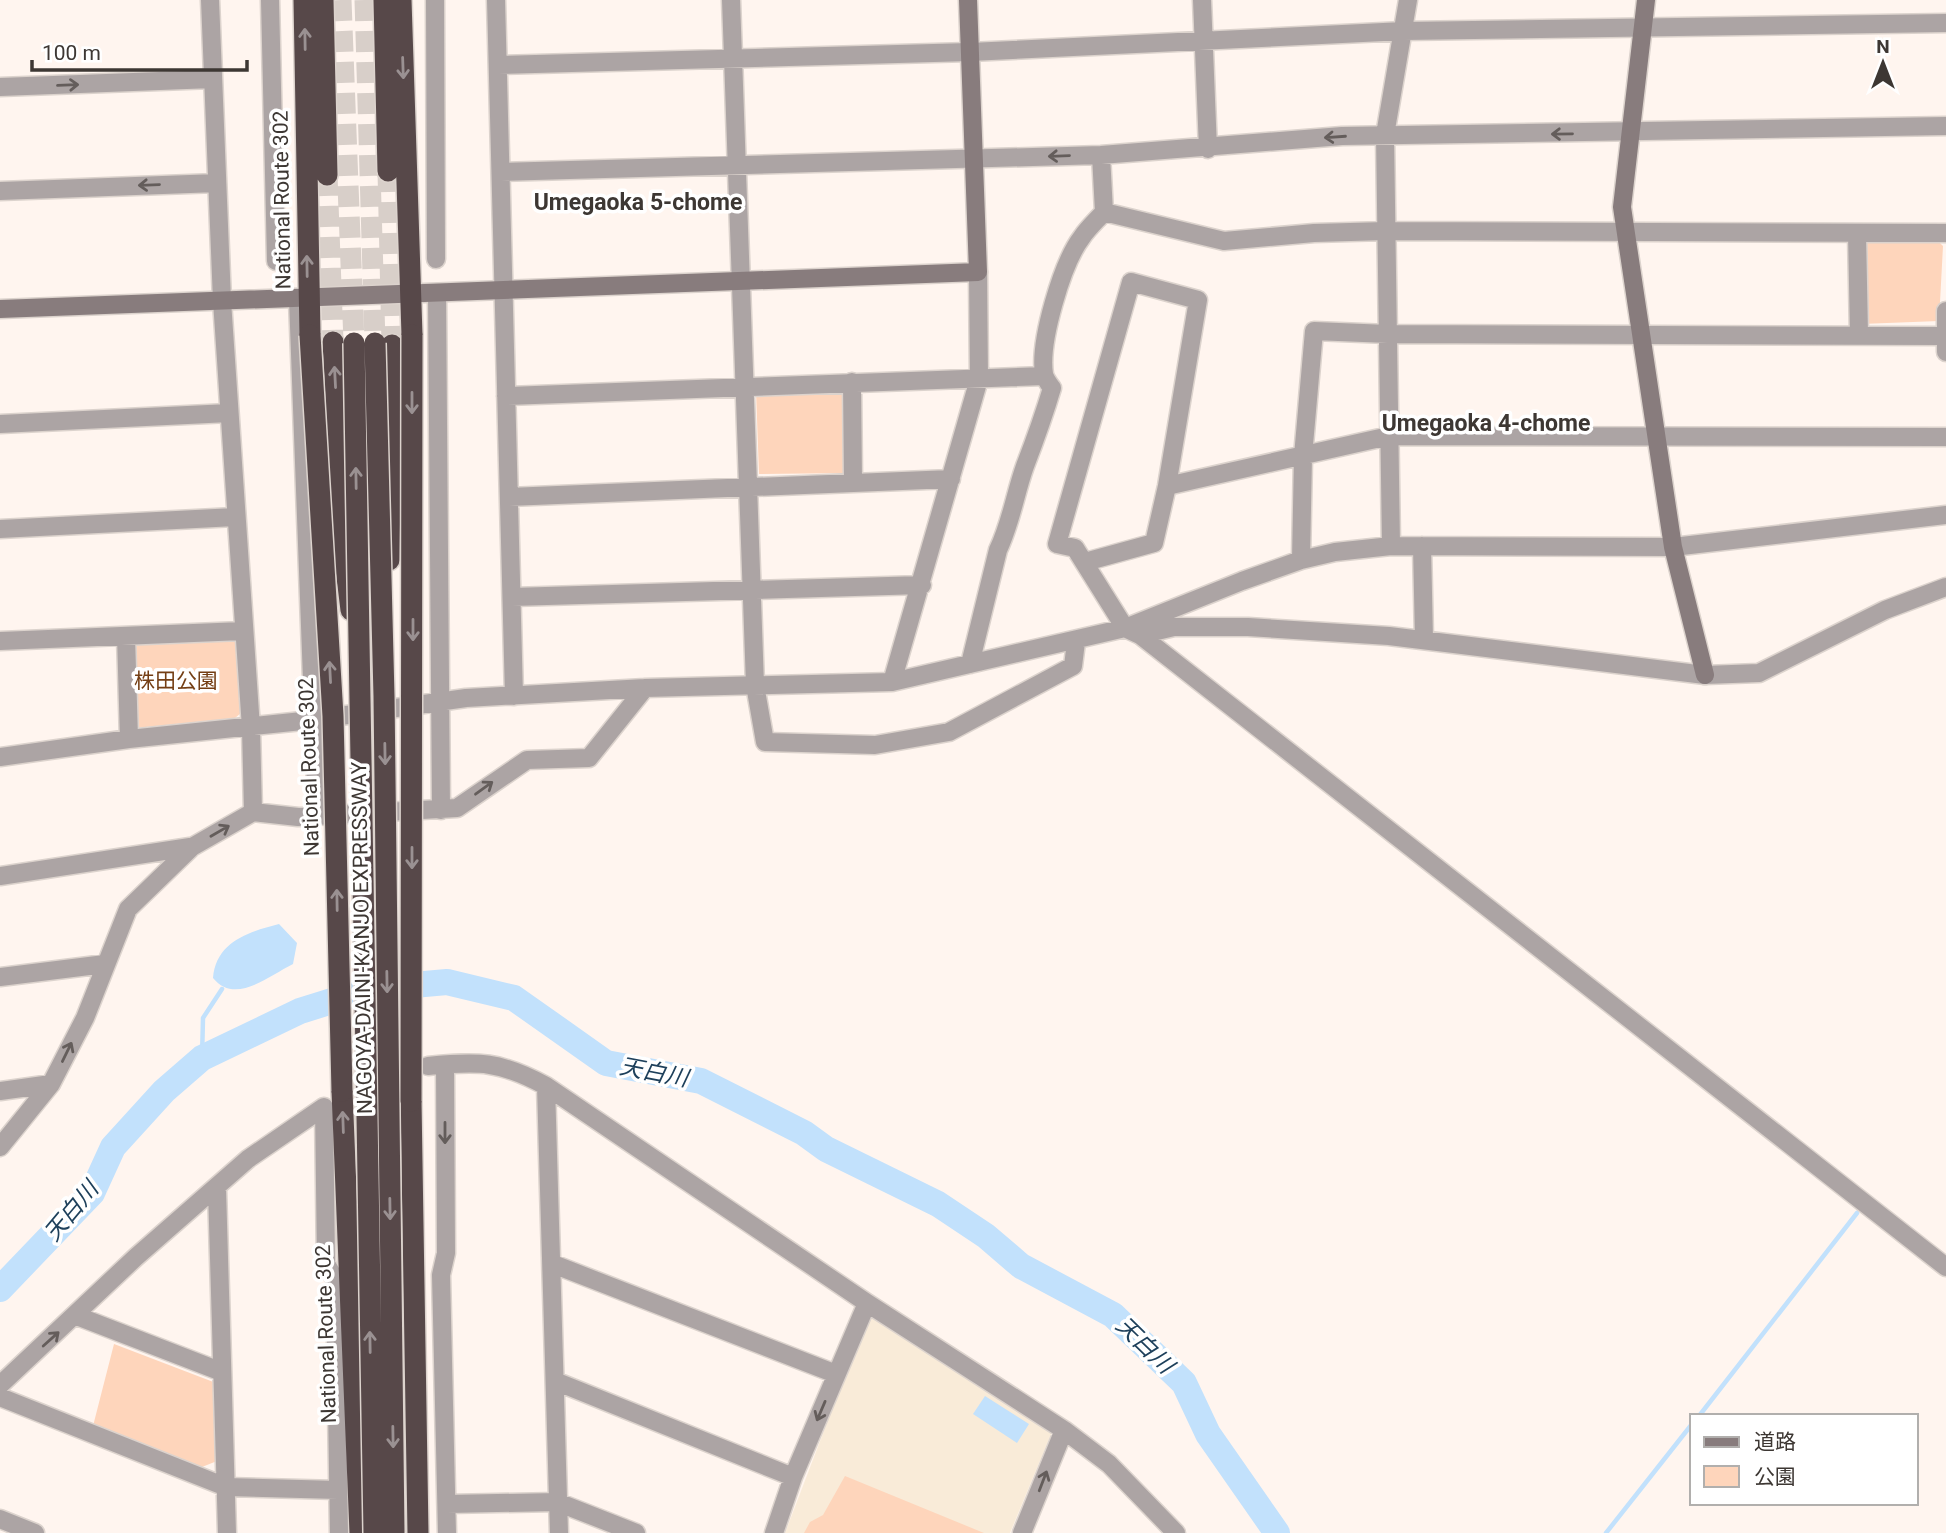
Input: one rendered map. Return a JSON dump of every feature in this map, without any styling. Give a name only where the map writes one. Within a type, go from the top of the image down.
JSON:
[{"type":"highway","name":"National Route 302","points":[[304,0],[303,298],[310,335],[333,716],[342,1090],[359,1533]]},
{"type":"highway","points":[[323,0],[327,175]]},
{"type":"highway","points":[[384,0],[388,171]]},
{"type":"highway","points":[[401,0],[412,335],[411,1101],[418,1533]]},
{"type":"highway","name":"NAGOYA-DAINI-KANJO EXPRESSWAY","points":[[374,1533],[360,689],[363,343],[383,669],[394,1533]]},
{"type":"street","points":[[210,0],[222,301],[242,631],[251,728],[253,812]]},
{"type":"street","points":[[270,0],[276,261]]},
{"type":"street","points":[[435,0],[436,259]]},
{"type":"street","points":[[496,0],[514,695]]},
{"type":"street","points":[[731,0],[755,685],[765,742],[875,745],[949,733],[1073,666],[1076,642]]},
{"type":"street","points":[[892,682],[979,379],[978,272],[968,0]]},
{"type":"street","points":[[1202,0],[1208,149]]},
{"type":"street","points":[[1391,546],[1385,135],[1408,0]]},
{"type":"street","points":[[1646,0],[1622,207],[1673,547],[1705,675]]},
{"type":"street","points":[[498,65],[970,52],[1404,32],[1946,23]]},
{"type":"street","points":[[0,87],[213,79]]},
{"type":"street","points":[[501,172],[1101,155],[1385,135],[1946,126]]},
{"type":"street","points":[[970,664],[998,550],[1006,533],[1025,466],[1037,443],[1052,388],[1044,376],[1045,342],[1071,255],[1082,237],[1104,212],[1101,155]]},
{"type":"street","points":[[0,191],[217,183]]},
{"type":"street","points":[[1104,212],[1224,241],[1314,233],[1386,231],[1946,233]]},
{"type":"street","points":[[1857,233],[1859,334]]},
{"type":"street","points":[[0,309],[978,272]]},
{"type":"street","points":[[1085,562],[1154,543],[1167,486],[1198,300],[1131,282],[1057,544],[1075,548],[1132,632],[1946,1267]]},
{"type":"street","points":[[437,293],[441,810]]},
{"type":"street","points":[[303,298],[312,720],[317,816]]},
{"type":"street","points":[[1946,310],[1946,352]]},
{"type":"street","points":[[1301,560],[1303,456],[1314,331],[1388,334],[1945,336]]},
{"type":"street","points":[[506,396],[1044,376]]},
{"type":"street","points":[[852,382],[853,483]]},
{"type":"street","points":[[0,424],[229,413]]},
{"type":"street","points":[[1167,486],[1389,436],[1946,437]]},
{"type":"street","points":[[509,497],[951,479]]},
{"type":"street","points":[[1132,632],[1301,560],[1391,546],[1673,547],[1946,515]]},
{"type":"street","points":[[0,529],[235,517]]},
{"type":"street","points":[[1422,546],[1424,640]]},
{"type":"street","points":[[512,597],[922,585]]},
{"type":"street","points":[[0,757],[130,739],[251,728],[439,702],[514,695],[645,688],[892,682],[1076,642],[1174,627],[1248,627],[1424,640],[1705,675],[1759,673],[1885,610],[1946,587]]},
{"type":"street","points":[[0,641],[242,631]]},
{"type":"street","points":[[126,636],[130,739]]},
{"type":"street","points":[[0,1147],[51,1084],[85,1017],[128,909],[192,847],[253,812],[317,816],[457,808],[527,760],[589,758],[645,688]]},
{"type":"street","points":[[0,876],[192,847]]},
{"type":"street","points":[[0,977],[105,964]]},
{"type":"street","points":[[447,1533],[441,1275],[446,1253],[436,1065],[470,1062],[510,1067],[546,1086],[867,1303],[1064,1430],[1109,1464],[1176,1533]]},
{"type":"street","points":[[0,1091],[51,1084]]},
{"type":"street","points":[[546,1086],[559,1533]]},
{"type":"street","points":[[0,1385],[77,1316],[136,1258],[248,1159],[324,1107],[326,1264],[335,1279],[339,1533]]},
{"type":"street","points":[[217,1189],[227,1533]]},
{"type":"street","points":[[552,1264],[836,1374]]},
{"type":"street","points":[[774,1533],[793,1477],[867,1303]]},
{"type":"street","points":[[77,1316],[222,1372]]},
{"type":"street","points":[[555,1381],[793,1477]]},
{"type":"street","points":[[0,1398],[226,1487],[338,1490]]},
{"type":"street","points":[[1022,1533],[1064,1430]]},
{"type":"street","points":[[447,1504],[557,1502],[636,1533]]},
{"type":"street","points":[[0,1519],[35,1533]]},
{"type":"shaded area","points":[[877,1315],[1052,1432],[1010,1533],[785,1533],[867,1318]]},
{"type":"green space","points":[[1869,239],[1937,240],[1943,246],[1939,321],[1861,324],[1861,245]]},
{"type":"green space","points":[[847,387],[849,473],[759,474],[756,391]]},
{"type":"green space","name":"株田公園","points":[[236,636],[241,713],[235,718],[136,728],[131,640]]},
{"type":"green space","points":[[114,1344],[216,1383],[217,1461],[202,1467],[93,1426]]},
{"type":"green space","points":[[845,1476],[984,1533],[804,1533],[810,1522],[823,1515]]},
{"type":"water","points":[[279,924],[297,943],[293,964],[241,989],[222,986],[213,978],[215,966],[227,947],[245,935]]},
{"type":"water","points":[[985,1396],[1029,1424],[1017,1443],[973,1414]]},
{"type":"waterway","name":"天白川","points":[[0,1289],[92,1193],[113,1147],[164,1091],[202,1058],[300,1011],[345,997],[391,987],[447,982],[514,998],[606,1063],[701,1081],[804,1133],[826,1149],[938,1204],[986,1236],[1021,1266],[1113,1315],[1184,1383],[1208,1434],[1277,1533]]},
{"type":"waterway","points":[[202,1058],[203,1018],[222,989]]},
{"type":"waterway","points":[[1701,1414],[1857,1213]]},
{"type":"waterway","points":[[1606,1533],[1690,1427]]},
{"type":"tunnel","points":[[341,0],[354,343]]},
{"type":"tunnel","points":[[365,0],[375,343]]},
{"type":"tunnel","points":[[388,171],[392,345]]},
{"type":"tunnel","points":[[327,175],[333,342]]},
{"type":"district","name":"Umegaoka 5-chome","points":[[638,202]]},
{"type":"district","name":"Umegaoka 4-chome","points":[[1486,423]]}]
